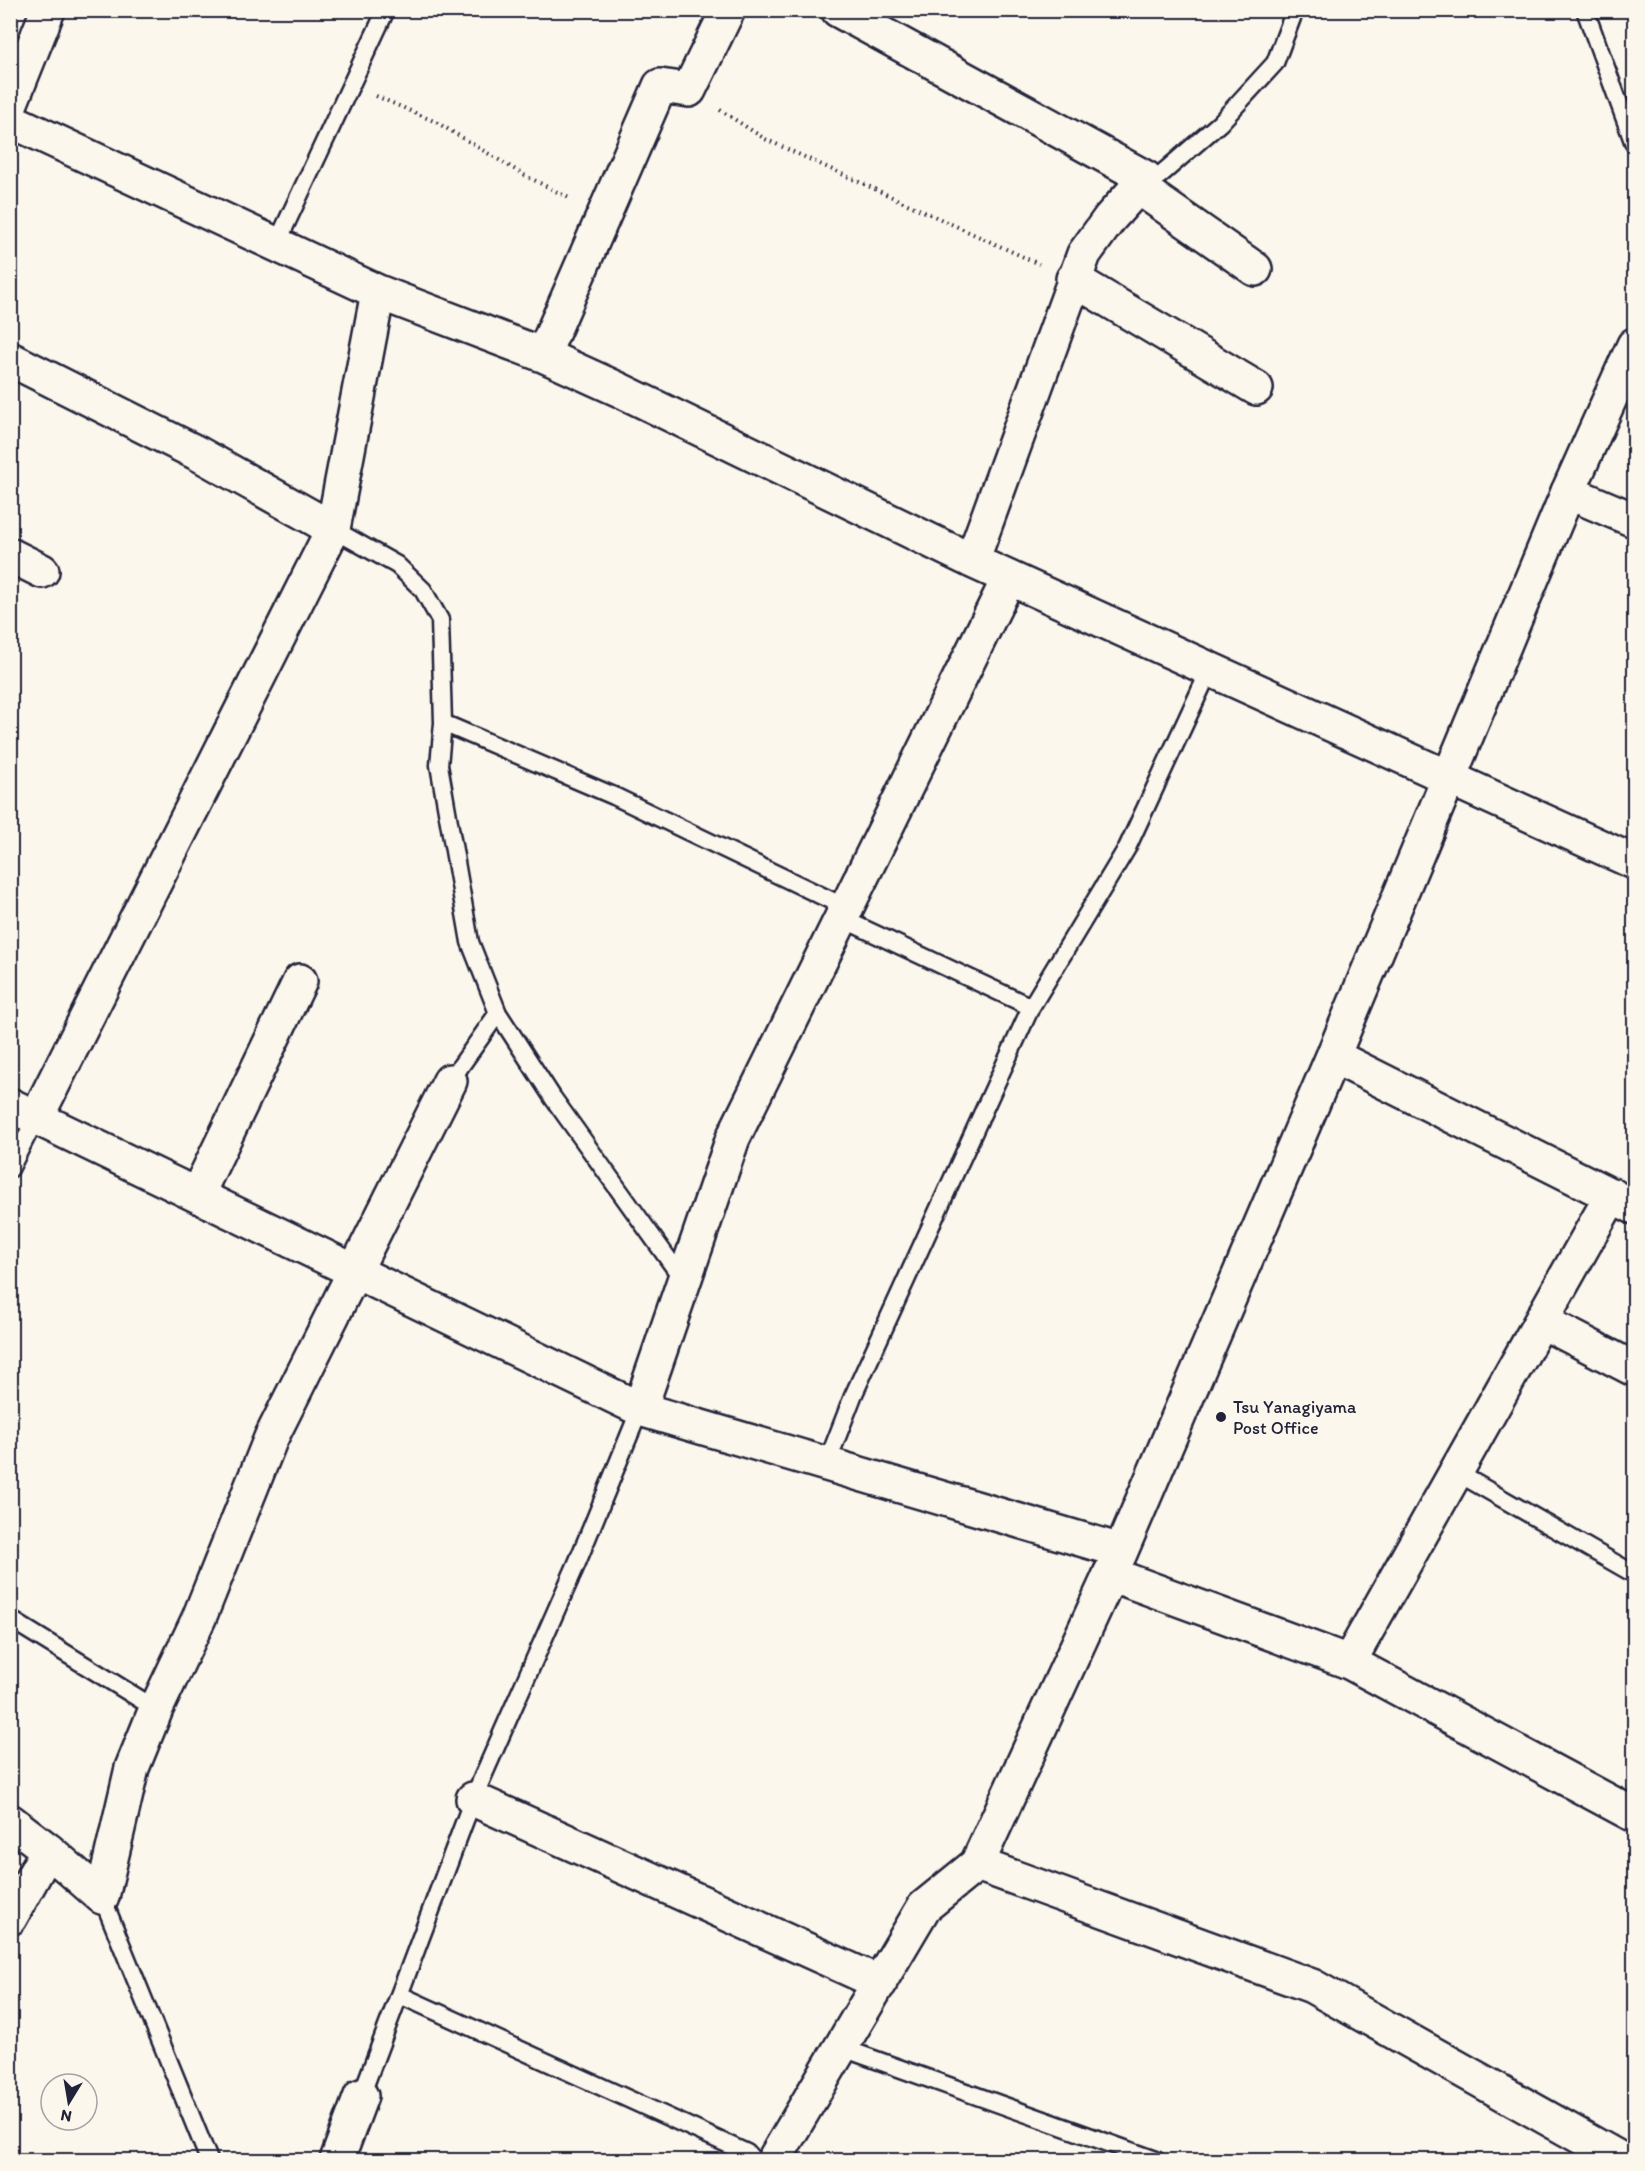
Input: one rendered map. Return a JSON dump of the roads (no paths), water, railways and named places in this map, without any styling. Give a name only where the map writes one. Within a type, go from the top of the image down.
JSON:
[{"type":"street","points":[[10,105],[48,10]]},
{"type":"street","points":[[543,355],[660,86],[689,90],[728,10]]},
{"type":"street","points":[[838,10],[1142,183],[1255,269]]},
{"type":"street","points":[[10,120],[378,292],[543,355],[972,561],[1635,862]]},
{"type":"street","points":[[972,561],[1072,279],[1084,254],[1110,218],[1142,183]]},
{"type":"street","points":[[1072,279],[1256,388]]},
{"type":"street","points":[[378,292],[333,529],[23,1112],[640,1409],[828,1463],[1115,1563],[1349,1662],[1635,1815]]},
{"type":"street","points":[[769,2160],[880,1983],[924,1907],[977,1864],[1115,1563],[1333,1056],[1568,492],[1635,345]]},
{"type":"street","points":[[10,359],[200,454],[333,529]]},
{"type":"street","points":[[1568,492],[1635,520]]},
{"type":"street","points":[[10,555],[42,571]]},
{"type":"street","points":[[640,1409],[733,1138],[1009,578]]},
{"type":"street","points":[[196,1195],[300,981]]},
{"type":"street","points":[[1333,1056],[1623,1201],[1541,1322],[1349,1662]]},
{"type":"street","points":[[10,1821],[48,1850],[102,1897],[132,1768],[156,1708],[199,1618],[272,1438],[353,1271],[450,1081]]},
{"type":"street","points":[[1541,1322],[1635,1369]]},
{"type":"street","points":[[473,1798],[880,1983]]},
{"type":"street","points":[[10,1918],[48,1850]]},
{"type":"street","points":[[977,1864],[1312,1986],[1622,2160]]},
{"type":"street","points":[[337,2160],[361,2096]]},
{"type":"lane","points":[[277,243],[386,10]]},
{"type":"lane","points":[[1142,183],[1159,176],[1220,123],[1275,63],[1295,10]]},
{"type":"lane","points":[[1585,10],[1635,144]]},
{"type":"lane","points":[[333,529],[397,564],[423,590],[440,620],[443,723],[439,765],[470,942],[498,1013],[553,1098],[684,1281]]},
{"type":"lane","points":[[828,1463],[853,1396],[1031,1006],[1128,848],[1209,669]]},
{"type":"lane","points":[[443,723],[614,796],[1031,1006]]},
{"type":"lane","points":[[450,1081],[498,1013]]},
{"type":"lane","points":[[10,1168],[23,1112]]},
{"type":"lane","points":[[361,2096],[473,1798],[577,1563],[640,1409]]},
{"type":"lane","points":[[1456,1472],[1635,1574]]},
{"type":"lane","points":[[10,1619],[156,1708]]},
{"type":"lane","points":[[102,1897],[209,2160]]},
{"type":"lane","points":[[400,1995],[747,2153],[769,2160]]},
{"type":"lane","points":[[840,2047],[1156,2160]]},
{"type":"place","name":"Tsu Yanagiyama Post Office","points":[[1221,1417]]}]
